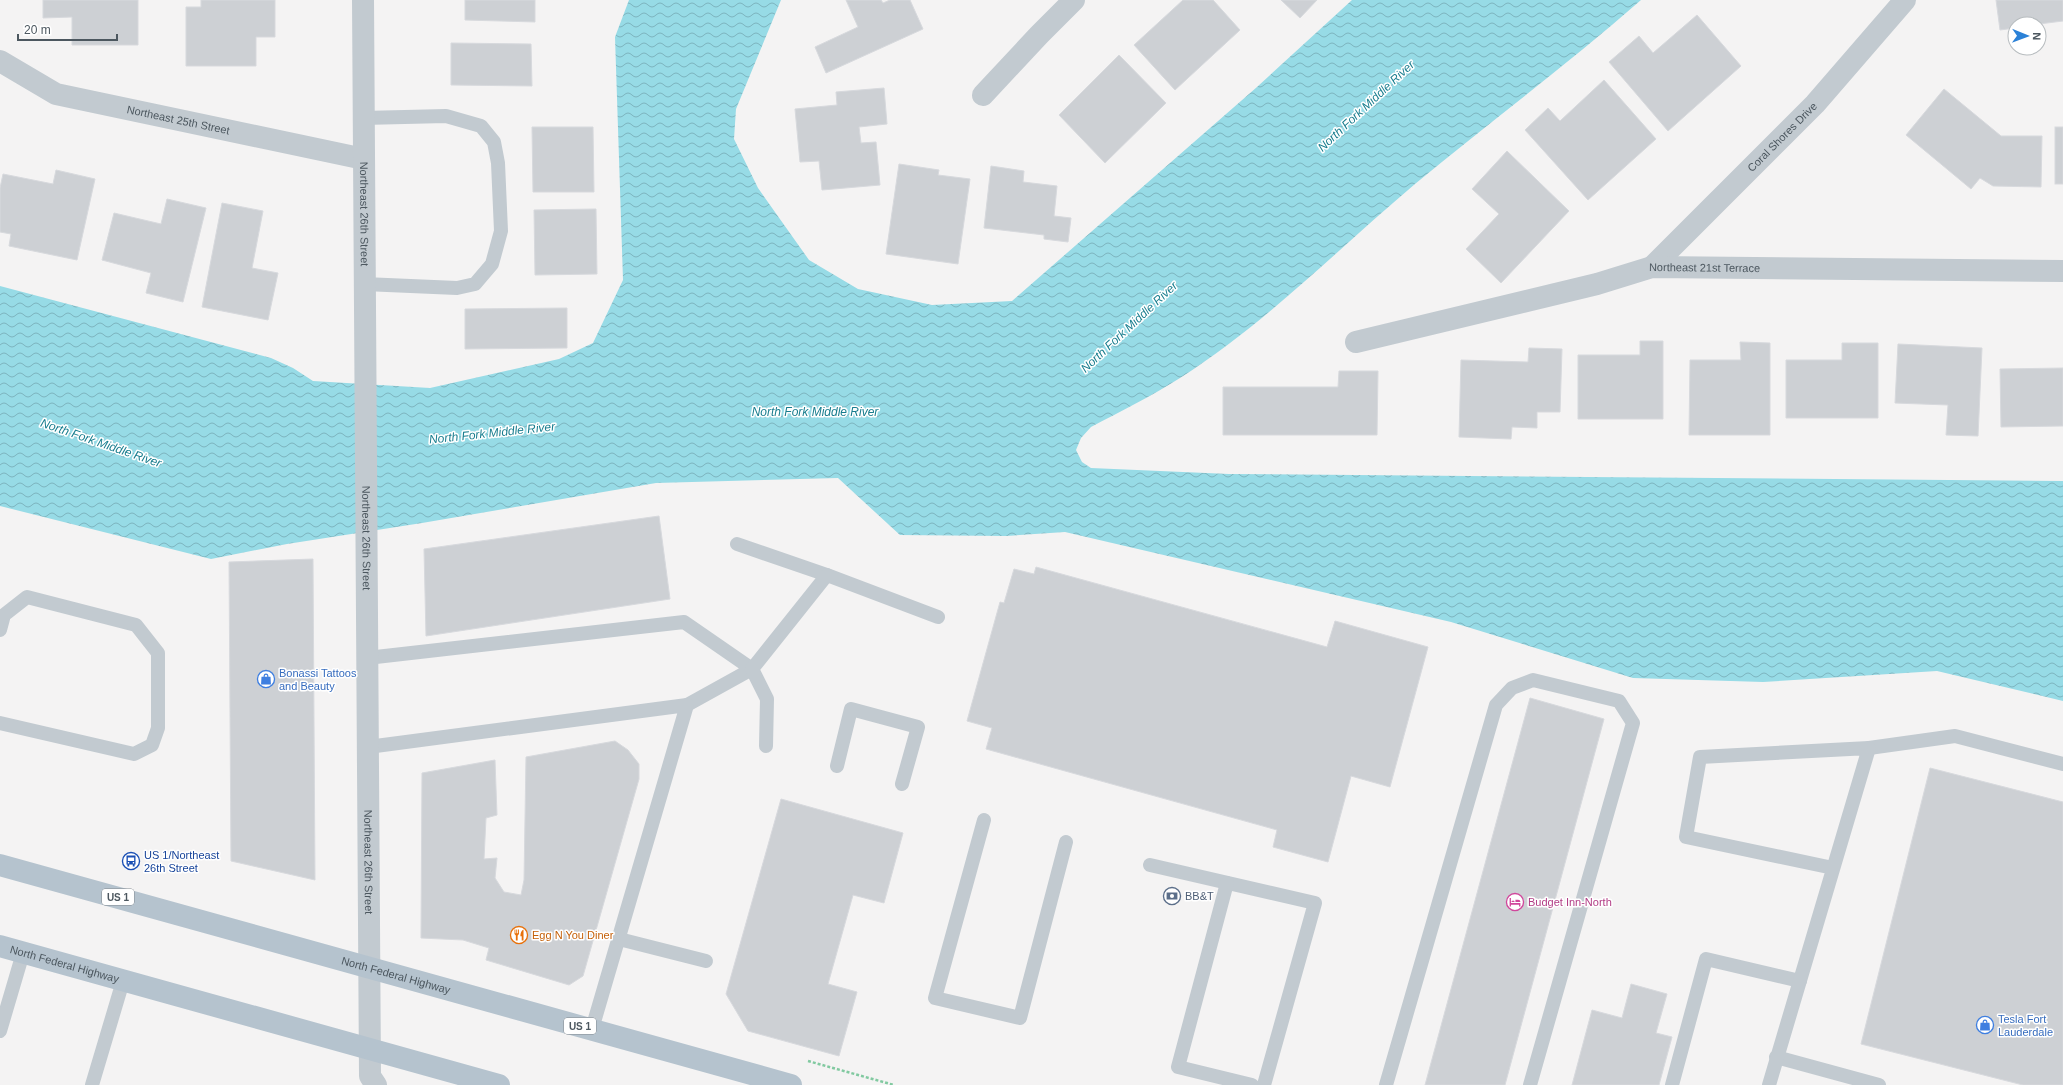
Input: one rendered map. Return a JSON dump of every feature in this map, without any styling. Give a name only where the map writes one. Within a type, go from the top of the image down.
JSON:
[{"type":"main road","name":"North Federal Highway","points":[[0,865],[791,1085]]},
{"type":"main road","name":"North Federal Highway","points":[[0,946],[499,1085]]},
{"type":"street","name":"Northeast 26th Street","points":[[363,0],[369,967],[371,1049],[369,1082]]},
{"type":"street","points":[[983,95],[1038,35],[1074,0]]},
{"type":"street","name":"Coral Shores Drive","points":[[1652,267],[1815,104],[1906,0]]},
{"type":"street","name":"Northeast 25th Street","points":[[0,61],[56,94],[364,159]]},
{"type":"street","name":"Northeast 21st Terrace","points":[[1356,342],[1597,284],[1652,267],[2063,271]]},
{"type":"lane","points":[[363,118],[446,116],[481,126],[494,142],[498,163],[500,231],[492,264],[476,284],[457,288],[364,284]]},
{"type":"lane","points":[[737,544],[827,575],[938,617]]},
{"type":"lane","points":[[368,747],[687,706],[752,669],[827,575]]},
{"type":"lane","points":[[0,630],[4,615],[27,597],[136,625],[158,653],[158,728],[152,745],[134,754],[0,723]]},
{"type":"lane","points":[[368,658],[684,622],[752,669],[767,699],[766,746]]},
{"type":"lane","points":[[1386,1085],[1496,705],[1512,688],[1533,680],[1618,701],[1633,723],[1530,1085]]},
{"type":"lane","points":[[592,1029],[687,706]]},
{"type":"lane","points":[[837,766],[851,709],[918,727],[902,784]]},
{"type":"lane","points":[[1833,868],[1686,837],[1700,757],[1869,748],[1955,736],[2063,764]]},
{"type":"lane","points":[[1769,1085],[1776,1056],[1800,981],[1869,748]]},
{"type":"lane","points":[[984,820],[934,998],[1020,1018],[1066,842]]},
{"type":"lane","points":[[1150,866],[1314,903],[1264,1085]]},
{"type":"lane","points":[[1227,883],[1178,1067],[1252,1085]]},
{"type":"lane","points":[[619,939],[706,961]]},
{"type":"lane","points":[[0,1031],[23,953]]},
{"type":"lane","points":[[1672,1085],[1706,959],[1800,981]]},
{"type":"lane","points":[[92,1085],[123,981]]},
{"type":"lane","points":[[1776,1056],[1879,1085]]},
{"type":"water","name":"North Fork Middle River","points":[[629,0],[781,0],[736,109],[734,139],[758,188],[809,260],[858,289],[932,305],[1012,301],[1257,87],[1352,0],[1641,0],[1415,184],[1301,285],[1242,334],[1212,357],[1169,385],[1091,427],[1081,438],[1076,450],[1082,462],[1091,468],[1229,474],[2063,481],[2063,701],[1937,671],[1763,682],[1633,678],[1451,622],[1065,532],[1006,536],[900,535],[838,478],[656,483],[422,523],[287,544],[211,559],[0,506],[0,286],[271,358],[293,368],[313,381],[430,388],[559,359],[593,343],[623,280],[615,37]]},
{"type":"building","points":[[43,0],[138,0],[138,45],[72,45],[72,17],[43,18]]},
{"type":"building","points":[[201,0],[275,0],[275,37],[256,37],[256,66],[186,66],[186,7],[201,7]]},
{"type":"building","points":[[465,0],[535,0],[535,22],[465,20]]},
{"type":"building","points":[[846,0],[881,0],[883,3],[890,0],[910,0],[923,29],[826,73],[815,47],[858,27]]},
{"type":"building","points":[[1183,0],[1213,0],[1240,30],[1175,90],[1134,45]]},
{"type":"building","points":[[1281,0],[1317,0],[1300,18]]},
{"type":"building","points":[[1996,0],[2063,0],[2063,21],[2047,23],[2047,16],[2007,16],[2007,29],[2000,30]]},
{"type":"building","points":[[1697,15],[1741,66],[1668,131],[1609,62],[1639,36],[1653,53]]},
{"type":"building","points":[[451,43],[531,44],[532,86],[451,85]]},
{"type":"building","points":[[1119,55],[1166,103],[1105,163],[1059,115]]},
{"type":"building","points":[[1604,80],[1656,139],[1588,200],[1525,130],[1548,108],[1560,121]]},
{"type":"building","points":[[884,88],[887,124],[859,127],[861,143],[876,142],[880,185],[822,190],[819,161],[800,162],[795,109],[837,105],[836,92]]},
{"type":"building","points":[[1944,89],[2001,136],[2042,136],[2041,187],[1993,186],[1980,178],[1971,189],[1906,135]]},
{"type":"building","points":[[532,127],[593,127],[594,192],[533,192]]},
{"type":"building","points":[[2055,127],[2063,127],[2063,184],[2055,184]]},
{"type":"building","points":[[1507,151],[1569,211],[1501,283],[1466,249],[1499,214],[1472,189]]},
{"type":"building","points":[[899,164],[939,170],[938,175],[970,179],[958,264],[886,254]]},
{"type":"building","points":[[991,166],[1024,171],[1023,182],[1057,186],[1054,216],[1071,218],[1068,242],[1044,239],[1044,235],[984,228]]},
{"type":"building","points":[[56,170],[95,179],[77,260],[9,246],[11,234],[0,232],[0,188],[3,174],[53,184]]},
{"type":"building","points":[[167,199],[206,208],[183,302],[146,293],[151,273],[102,260],[114,213],[161,224]]},
{"type":"building","points":[[222,203],[263,211],[252,268],[278,273],[268,320],[202,307]]},
{"type":"building","points":[[596,209],[597,274],[535,275],[534,210]]},
{"type":"building","points":[[567,308],[567,348],[465,349],[465,309]]},
{"type":"building","points":[[1640,341],[1663,341],[1663,419],[1578,419],[1578,355],[1640,355]]},
{"type":"building","points":[[1740,342],[1770,343],[1770,435],[1689,435],[1690,360],[1741,360]]},
{"type":"building","points":[[1842,343],[1878,343],[1878,418],[1786,418],[1786,360],[1842,360]]},
{"type":"building","points":[[1898,344],[1982,348],[1978,436],[1946,435],[1948,405],[1895,403]]},
{"type":"building","points":[[1529,348],[1562,349],[1560,412],[1537,412],[1537,428],[1512,427],[1511,439],[1459,437],[1461,360],[1528,362]]},
{"type":"building","points":[[2063,368],[2063,426],[2001,427],[2000,369]]},
{"type":"building","points":[[1339,371],[1378,371],[1377,435],[1223,435],[1223,387],[1338,387]]},
{"type":"building","points":[[659,516],[670,599],[426,636],[424,549]]},
{"type":"building","points":[[313,559],[315,880],[231,861],[229,562]]},
{"type":"building","points":[[1036,567],[1327,647],[1335,621],[1428,647],[1390,787],[1351,776],[1328,862],[1273,847],[1277,830],[986,749],[992,728],[967,721],[1000,602],[1004,603],[1014,569],[1034,574]]},
{"type":"building","name":"Budget Inn-North","points":[[1530,698],[1604,719],[1505,1085],[1425,1085]]},
{"type":"building","points":[[615,741],[628,750],[639,764],[639,779],[583,976],[569,985],[486,960],[489,948],[463,940],[421,938],[422,773],[495,760],[497,815],[486,818],[484,859],[497,858],[495,878],[504,892],[521,895],[524,880],[526,757]]},
{"type":"building","points":[[1930,768],[2063,802],[2063,1085],[2023,1085],[1861,1044]]},
{"type":"building","points":[[781,799],[903,833],[884,903],[853,895],[828,984],[857,992],[839,1056],[748,1031],[726,994]]},
{"type":"building","points":[[1631,984],[1667,994],[1656,1033],[1672,1037],[1659,1085],[1572,1085],[1592,1010],[1622,1018]]},
{"type":"place","name":"Bonassi Tattoos and Beauty","points":[[266,679]]},
{"type":"place","name":"US 1/Northeast 26th Street","points":[[131,861]]},
{"type":"place","name":"BB&T","points":[[1172,896]]},
{"type":"place","name":"Budget Inn-North","points":[[1515,902]]},
{"type":"place","name":"Egg N You Diner","points":[[519,935]]},
{"type":"place","name":"Tesla Fort Lauderdale","points":[[1985,1025]]}]
